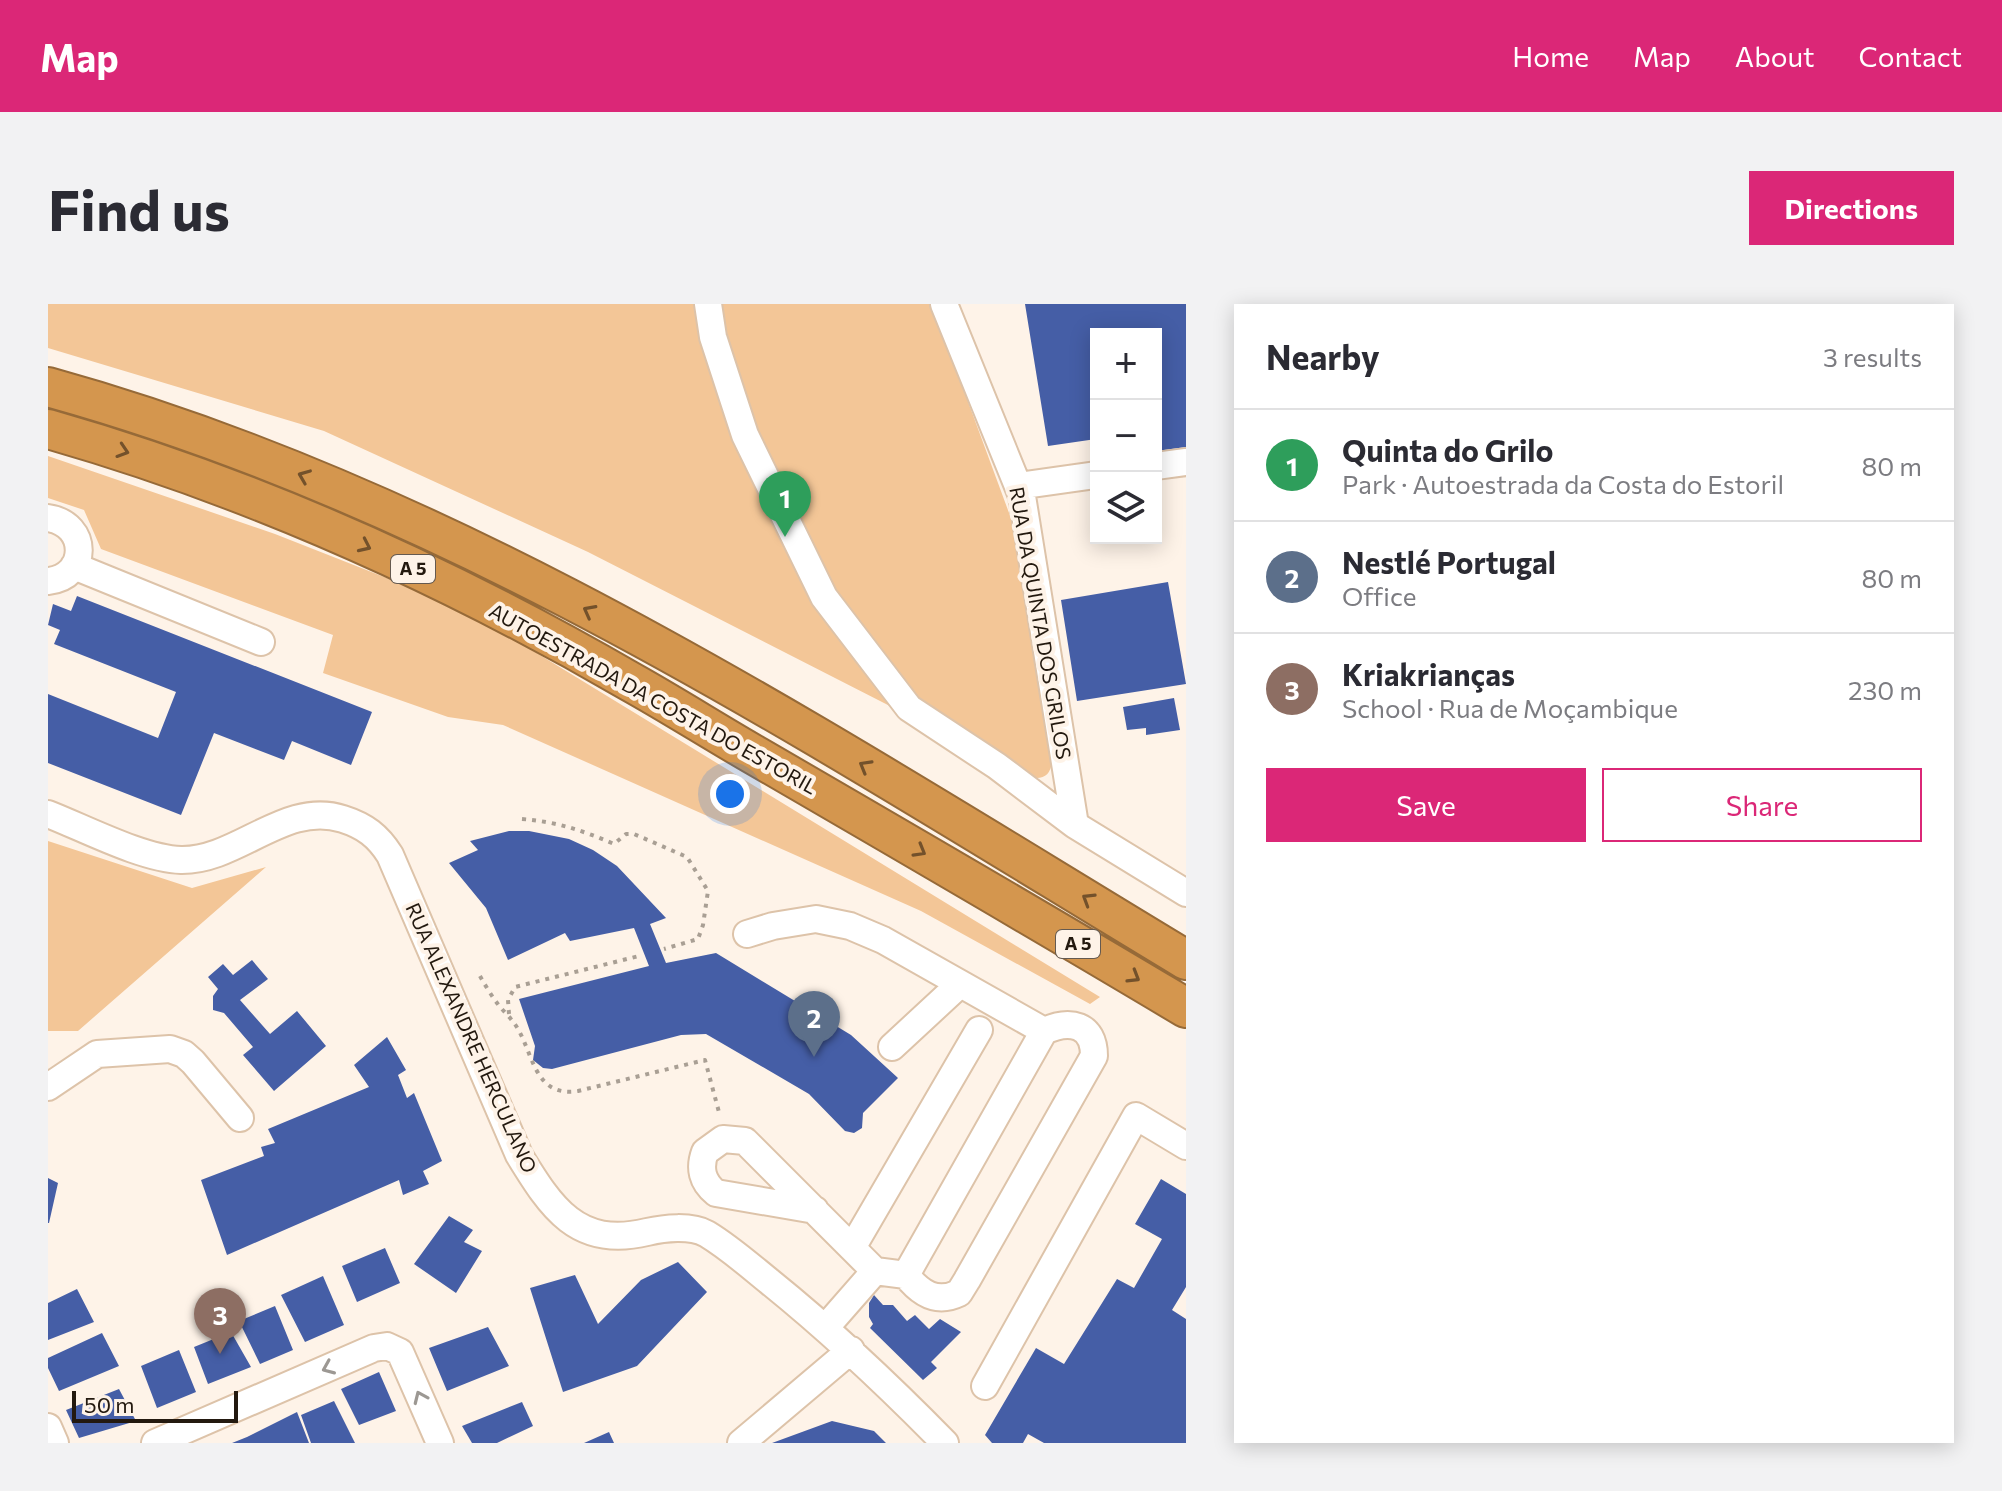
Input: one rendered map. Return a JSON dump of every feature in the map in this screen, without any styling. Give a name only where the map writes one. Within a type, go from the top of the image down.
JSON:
[{"type":"highway","name":"A 5","points":[[48,387],[156,419],[248,454],[345,492],[482,553],[775,713],[1170,944],[1186,960]]},
{"type":"highway","name":"AUTOESTRADA DA COSTA DO ESTORIL","points":[[48,429],[184,471],[263,502],[466,594],[630,681],[1186,1008]]},
{"type":"street","points":[[708,304],[713,337],[745,435],[824,597],[909,708],[997,766],[1075,825],[1186,893]]},
{"type":"street","name":"RUA DA QUINTA DOS GRILOS","points":[[944,304],[1022,496],[1075,825]]},
{"type":"street","points":[[1162,465],[1186,462]]},
{"type":"street","points":[[1018,486],[1090,476]]},
{"type":"street","points":[[48,518],[58,520],[73,531],[79,548],[74,566],[61,578],[48,581]]},
{"type":"street","points":[[74,566],[261,642]]},
{"type":"street","name":"RUA ALEXANDRE HERCULANO","points":[[48,814],[152,855],[183,860],[208,857],[299,817],[337,817],[363,826],[380,839],[390,855],[519,1155],[542,1193],[565,1219],[593,1233],[632,1236],[665,1228],[702,1231],[731,1248],[826,1327],[945,1443]]},
{"type":"street","points":[[747,934],[795,922],[832,921],[883,940],[1044,1031]]},
{"type":"street","points":[[892,1047],[960,984]]},
{"type":"street","points":[[815,1210],[716,1193],[708,1187],[702,1171],[705,1152],[723,1139],[745,1141],[760,1153],[875,1271],[906,1275],[926,1295],[949,1298],[959,1293],[1094,1056],[1094,1043],[1086,1031],[1065,1024],[1044,1031],[906,1275]]},
{"type":"street","points":[[852,1248],[979,1030]]},
{"type":"street","points":[[48,1087],[97,1054],[170,1049],[184,1054],[193,1062],[240,1118]]},
{"type":"street","points":[[985,1386],[1136,1116],[1186,1146]]},
{"type":"street","points":[[731,1198],[747,1193],[755,1185],[762,1162],[760,1153]]},
{"type":"street","points":[[826,1327],[875,1271]]},
{"type":"street","points":[[155,1443],[374,1348],[387,1346],[400,1352],[440,1443]]},
{"type":"street","points":[[741,1443],[851,1350]]},
{"type":"street","points":[[48,1427],[55,1443]]},
{"type":"path","points":[[522,819],[562,824],[614,844],[626,834],[634,834],[687,857],[708,891],[703,925],[698,939],[664,949]]},
{"type":"path","points":[[509,1017],[508,1000],[515,987],[639,956]]},
{"type":"path","points":[[480,976],[515,1024],[536,1071],[554,1089],[565,1093],[705,1060],[721,1122]]},
{"type":"shaded area","points":[[48,304],[932,304],[1012,521],[1052,762],[1050,771],[1042,777],[1029,777],[588,552],[324,431],[48,348]]},
{"type":"shaded area","points":[[48,456],[275,534],[463,608],[1100,997],[1090,1004],[921,911],[503,725],[448,717],[323,673],[333,635],[101,549],[84,510],[48,498]]},
{"type":"shaded area","points":[[48,841],[192,888],[266,867],[78,1031],[48,1031]]},
{"type":"building","points":[[1025,304],[1186,304],[1186,447],[1162,450],[1162,328],[1090,328],[1090,440],[1048,446]]},
{"type":"building","points":[[1168,582],[1186,684],[1077,701],[1061,600]]},
{"type":"building","points":[[77,596],[372,712],[351,765],[292,741],[284,760],[214,733],[181,815],[48,763],[48,694],[158,738],[176,692],[54,644],[60,630],[48,625],[53,604],[71,611]]},
{"type":"building","points":[[1174,698],[1180,730],[1146,735],[1146,728],[1127,730],[1123,707]]},
{"type":"building","points":[[509,831],[529,831],[569,839],[617,866],[666,918],[650,924],[666,963],[716,953],[851,1035],[898,1078],[863,1113],[862,1128],[854,1133],[845,1131],[809,1094],[706,1034],[681,1035],[552,1069],[543,1068],[533,1060],[535,1046],[519,999],[649,966],[634,928],[570,941],[565,933],[508,960],[486,908],[449,863],[478,850],[470,841]]},
{"type":"building","points":[[252,960],[268,979],[240,1000],[270,1034],[297,1011],[326,1046],[274,1091],[243,1055],[253,1047],[224,1013],[213,1010],[213,996],[218,989],[208,977],[223,964],[233,975]]},
{"type":"building","points":[[387,1037],[406,1070],[398,1075],[407,1098],[414,1093],[442,1161],[423,1171],[429,1184],[403,1195],[399,1180],[227,1255],[201,1180],[264,1156],[261,1147],[275,1143],[268,1129],[369,1087],[354,1065]]},
{"type":"building","points":[[48,1178],[58,1183],[49,1223],[48,1223]]},
{"type":"building","points":[[1161,1179],[1186,1194],[1186,1287],[1172,1310],[1186,1319],[1186,1443],[1044,1443],[1028,1434],[1023,1443],[992,1443],[985,1435],[1036,1348],[1064,1364],[1117,1279],[1134,1288],[1162,1239],[1135,1224]]},
{"type":"building","points":[[449,1216],[473,1230],[464,1242],[482,1251],[456,1293],[414,1264]]},
{"type":"building","points":[[385,1248],[400,1283],[357,1302],[342,1266]]},
{"type":"building","points":[[678,1262],[707,1292],[637,1366],[563,1392],[530,1288],[575,1275],[598,1324],[641,1280]]},
{"type":"building","points":[[323,1276],[344,1325],[305,1342],[281,1295]]},
{"type":"building","points":[[77,1289],[94,1322],[48,1340],[48,1303]]},
{"type":"building","points":[[874,1295],[883,1305],[893,1305],[907,1321],[915,1315],[929,1329],[940,1319],[961,1332],[931,1362],[937,1368],[923,1380],[870,1328],[873,1324],[869,1317],[869,1303]]},
{"type":"building","points":[[275,1306],[293,1350],[260,1364],[239,1321]]},
{"type":"building","points":[[488,1327],[509,1366],[447,1391],[429,1348]]},
{"type":"building","points":[[231,1332],[251,1367],[208,1384],[194,1347]]},
{"type":"building","points":[[102,1333],[119,1366],[59,1391],[48,1368],[48,1358]]},
{"type":"building","points":[[179,1350],[196,1392],[157,1408],[141,1366]]},
{"type":"building","points":[[379,1372],[396,1411],[359,1425],[341,1389]]},
{"type":"building","points":[[119,1389],[136,1421],[79,1438],[66,1410]]},
{"type":"building","points":[[334,1401],[355,1443],[311,1443],[301,1415]]},
{"type":"building","points":[[522,1402],[533,1426],[497,1443],[472,1443],[462,1426]]},
{"type":"building","points":[[297,1412],[309,1443],[232,1443],[247,1437]]},
{"type":"building","points":[[832,1421],[874,1431],[886,1443],[772,1443]]},
{"type":"building","points":[[609,1432],[614,1443],[584,1443]]},
{"type":"place","name":"Quinta do Grilo","points":[[785,537]]},
{"type":"place","name":"Nestlé Portugal","points":[[814,1057]]},
{"type":"place","name":"Kriakrianças","points":[[220,1354]]}]
